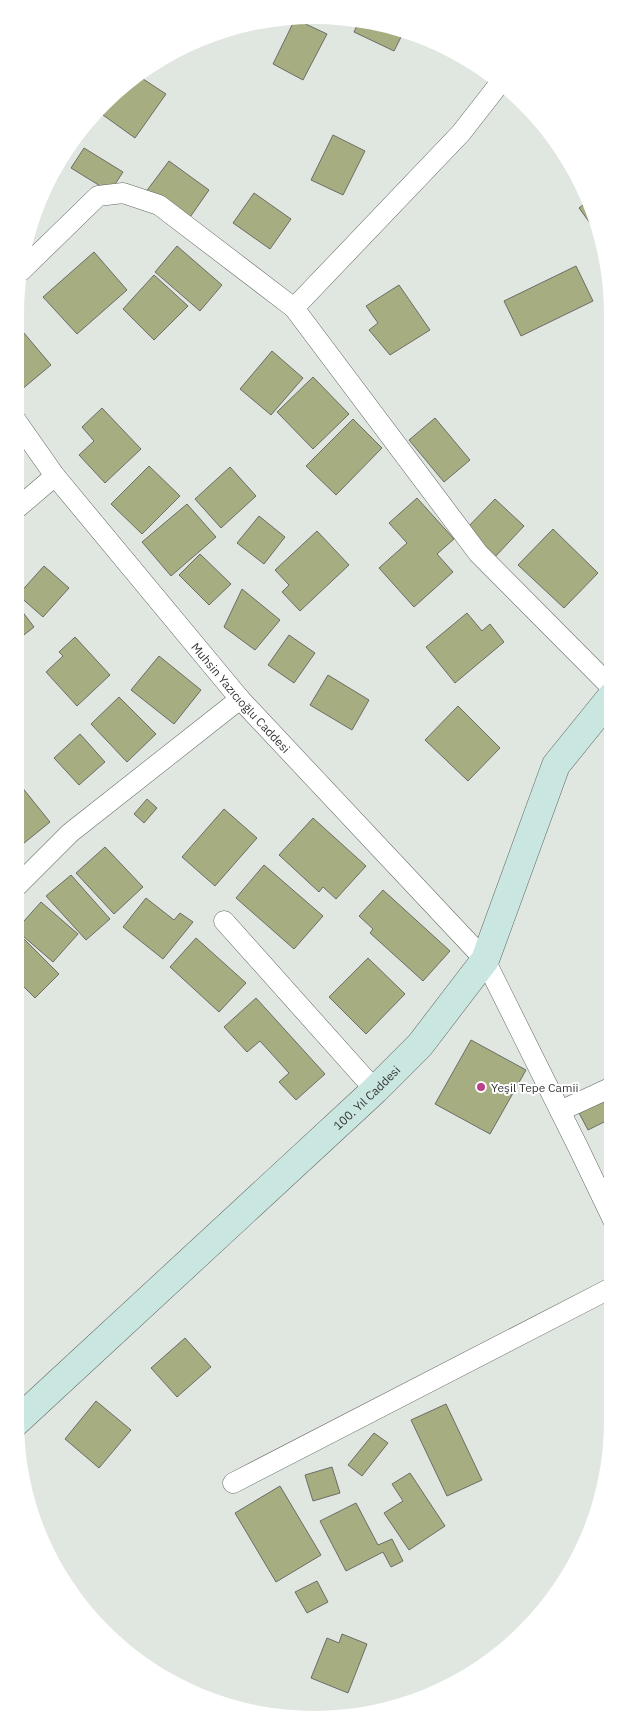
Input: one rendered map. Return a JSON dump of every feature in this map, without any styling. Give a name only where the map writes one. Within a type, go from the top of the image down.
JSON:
[{"type":"street","points":[[294,308],[461,133],[496,88]]},
{"type":"street","points":[[28,264],[98,196],[123,193],[159,205],[294,308],[478,553],[604,680]]},
{"type":"street","name":"Muhsin Yazıcıoğlu Caddesi","points":[[24,432],[54,476],[240,699],[484,960],[604,1203]]},
{"type":"street","points":[[24,502],[54,476]]},
{"type":"street","points":[[24,879],[70,833],[240,699]]},
{"type":"street","name":"100. Yıl Caddesi","points":[[24,1415],[375,1090],[420,1045],[484,960],[556,764],[604,705]]},
{"type":"street","points":[[224,921],[375,1090]]},
{"type":"street","points":[[560,1111],[604,1091]]},
{"type":"street","points":[[233,1483],[604,1292]]},
{"type":"building","points":[[292,24],[306,24],[327,34],[303,80],[273,64]]},
{"type":"building","points":[[356,27],[401,37],[394,51],[354,32]]},
{"type":"building","points":[[144,79],[166,94],[135,138],[103,115]]},
{"type":"building","points":[[333,135],[365,151],[343,195],[311,180]]},
{"type":"building","points":[[84,148],[123,172],[110,192],[71,168]]},
{"type":"building","points":[[169,161],[209,190],[186,223],[145,193]]},
{"type":"building","points":[[254,193],[291,219],[270,249],[233,223]]},
{"type":"building","points":[[583,205],[589,222],[579,208]]},
{"type":"building","points":[[177,246],[222,285],[200,311],[155,272]]},
{"type":"building","points":[[94,252],[127,290],[77,334],[43,297]]},
{"type":"building","points":[[576,266],[593,301],[521,336],[504,301]]},
{"type":"building","points":[[154,275],[188,306],[154,340],[123,309]]},
{"type":"building","points":[[399,285],[430,330],[390,355],[369,330],[378,323],[366,306]]},
{"type":"building","points":[[24,333],[51,365],[24,388]]},
{"type":"building","points":[[272,351],[303,378],[271,415],[240,389]]},
{"type":"building","points":[[313,377],[349,414],[313,449],[277,412]]},
{"type":"building","points":[[102,408],[141,449],[105,483],[79,455],[94,441],[82,427]]},
{"type":"building","points":[[435,418],[470,460],[444,482],[409,440]]},
{"type":"building","points":[[353,419],[382,448],[336,495],[306,466]]},
{"type":"building","points":[[149,466],[180,496],[142,534],[111,504]]},
{"type":"building","points":[[230,467],[256,496],[221,528],[195,499]]},
{"type":"building","points":[[417,498],[454,539],[437,554],[453,572],[414,607],[379,568],[407,543],[389,523]]},
{"type":"building","points":[[495,499],[524,526],[494,558],[465,530]]},
{"type":"building","points":[[187,504],[216,537],[171,576],[142,542]]},
{"type":"building","points":[[259,516],[285,537],[264,564],[237,543]]},
{"type":"building","points":[[553,529],[598,573],[564,608],[518,565]]},
{"type":"building","points":[[317,531],[349,565],[300,611],[282,592],[289,585],[275,570]]},
{"type":"building","points":[[200,554],[231,584],[209,605],[179,575]]},
{"type":"building","points":[[44,566],[69,588],[43,617],[24,600],[24,588]]},
{"type":"building","points":[[242,589],[280,620],[255,650],[224,627]]},
{"type":"building","points":[[467,613],[482,631],[490,624],[504,642],[455,683],[426,647]]},
{"type":"building","points":[[24,614],[34,627],[24,635]]},
{"type":"building","points":[[289,635],[315,653],[294,683],[268,665]]},
{"type":"building","points":[[75,637],[110,675],[77,706],[46,672],[63,656],[59,652]]},
{"type":"building","points":[[159,656],[201,690],[174,724],[131,690]]},
{"type":"building","points":[[328,675],[369,700],[352,730],[310,705]]},
{"type":"building","points":[[119,697],[156,734],[127,762],[91,724]]},
{"type":"building","points":[[458,706],[500,748],[468,781],[425,740]]},
{"type":"building","points":[[80,734],[105,762],[79,785],[54,758]]},
{"type":"building","points":[[24,790],[50,822],[24,843]]},
{"type":"building","points":[[147,799],[157,808],[144,823],[134,814]]},
{"type":"building","points":[[224,809],[257,838],[215,886],[182,857]]},
{"type":"building","points":[[313,818],[366,866],[336,899],[323,887],[319,892],[279,855]]},
{"type":"building","points":[[105,847],[143,887],[114,914],[76,873]]},
{"type":"building","points":[[264,865],[323,916],[294,949],[236,898]]},
{"type":"building","points":[[71,875],[110,919],[86,940],[46,896]]},
{"type":"building","points":[[383,890],[450,951],[423,981],[370,933],[373,929],[359,916]]},
{"type":"building","points":[[146,898],[174,920],[180,913],[193,922],[163,959],[123,927]]},
{"type":"building","points":[[41,902],[78,934],[53,962],[24,937],[24,921]]},
{"type":"building","points":[[196,938],[246,983],[219,1012],[170,967]]},
{"type":"building","points":[[24,939],[59,974],[35,998],[24,987]]},
{"type":"building","points":[[368,958],[405,994],[366,1034],[329,997]]},
{"type":"building","points":[[256,998],[325,1074],[296,1100],[279,1082],[289,1073],[260,1041],[247,1052],[224,1027]]},
{"type":"building","name":"Yeşil Tepe Camii","points":[[471,1040],[526,1070],[490,1134],[435,1104]]},
{"type":"building","points":[[604,1100],[604,1122],[588,1130],[579,1113]]},
{"type":"building","points":[[185,1338],[211,1367],[177,1397],[151,1368]]},
{"type":"building","points":[[96,1401],[131,1430],[99,1468],[65,1439]]},
{"type":"building","points":[[446,1404],[482,1480],[447,1496],[411,1420]]},
{"type":"building","points":[[374,1433],[388,1443],[362,1476],[348,1465]]},
{"type":"building","points":[[332,1467],[340,1493],[313,1501],[305,1475]]},
{"type":"building","points":[[410,1473],[445,1526],[409,1550],[384,1513],[403,1501],[392,1484]]},
{"type":"building","points":[[280,1486],[321,1555],[276,1582],[235,1513]]},
{"type":"building","points":[[356,1503],[378,1545],[392,1539],[403,1561],[391,1567],[383,1552],[346,1571],[320,1521]]},
{"type":"building","points":[[317,1581],[328,1602],[307,1613],[295,1592]]},
{"type":"building","points":[[342,1634],[367,1644],[348,1693],[311,1678],[327,1638],[339,1643]]},
{"type":"place","name":"Yeşil Tepe Camii","points":[[481,1087]]}]
